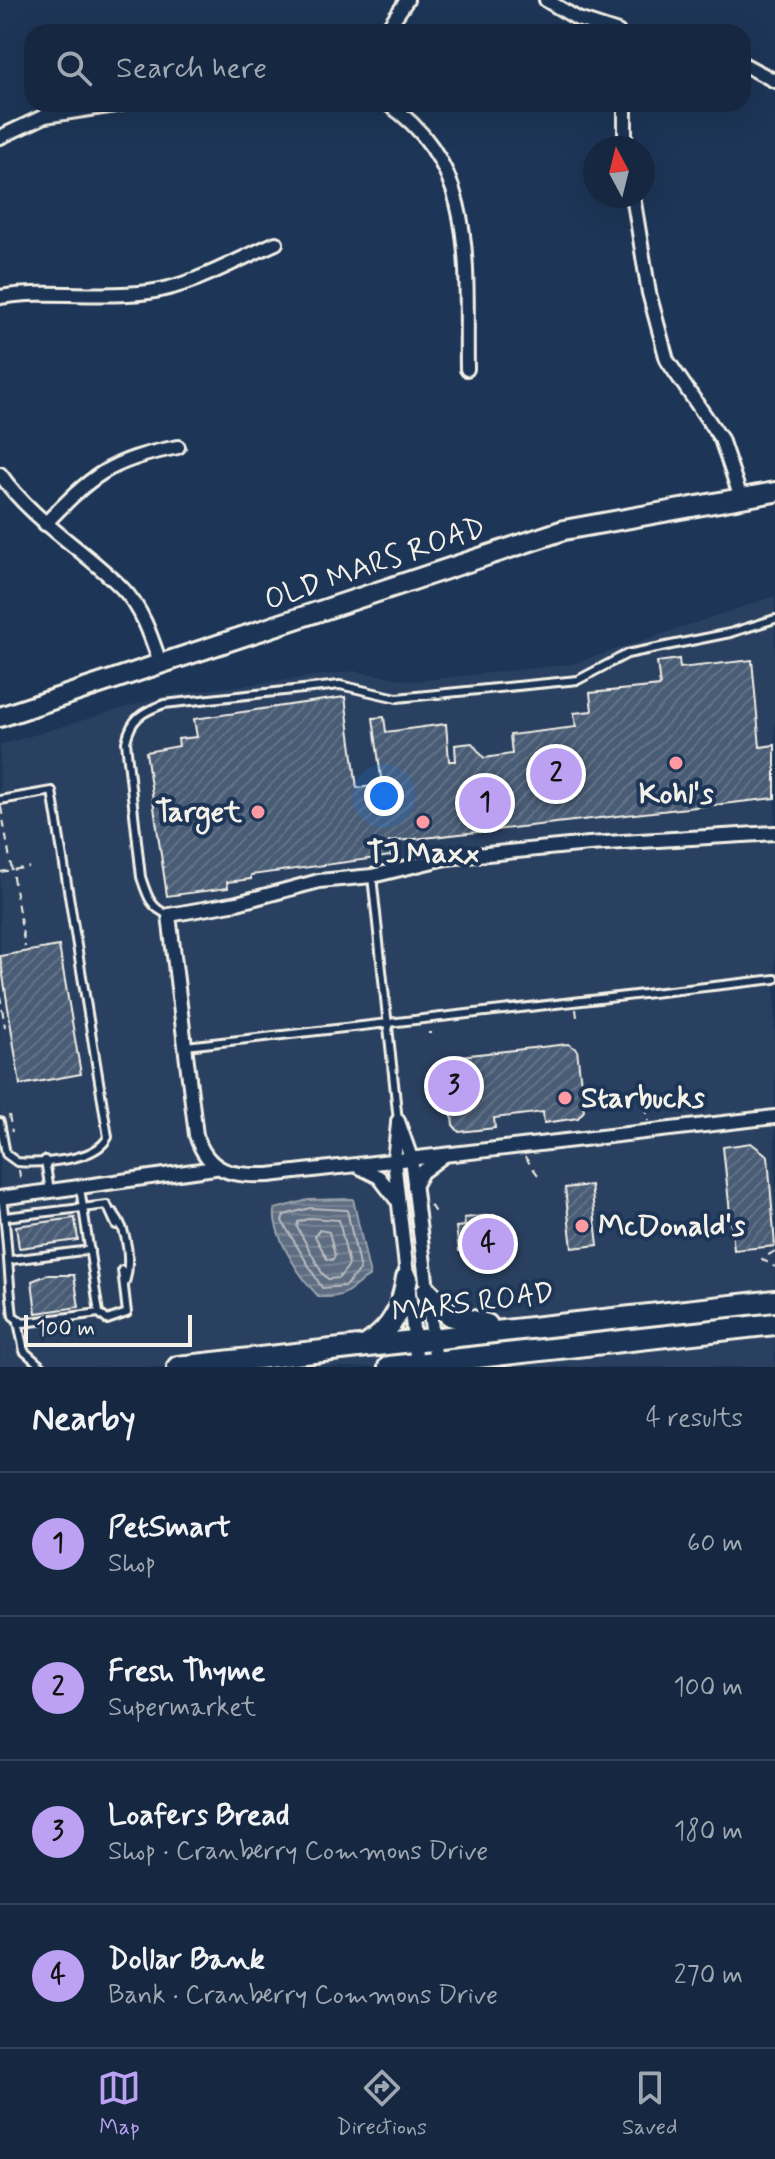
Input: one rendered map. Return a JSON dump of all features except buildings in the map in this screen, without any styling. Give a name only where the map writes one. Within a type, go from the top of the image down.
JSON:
[{"type":"main road","points":[[366,1346],[386,1332],[395,1321],[403,1302],[407,1278]]},
{"type":"main road","points":[[427,1292],[450,1315],[507,1328]]},
{"type":"main road","name":"MARS ROAD","points":[[178,1367],[507,1328],[775,1301]]},
{"type":"main road","name":"MARS ROAD","points":[[389,1367],[775,1324]]},
{"type":"main road","points":[[629,1339],[711,1339],[775,1333]]},
{"type":"street","points":[[390,24],[407,0]]},
{"type":"street","points":[[546,0],[578,19],[593,24]]},
{"type":"street","points":[[751,68],[775,81]]},
{"type":"street","points":[[0,137],[45,116],[70,112]]},
{"type":"street","points":[[399,112],[417,126],[431,145],[452,180],[459,201],[465,266],[467,369]]},
{"type":"street","points":[[625,112],[625,136]]},
{"type":"street","points":[[635,208],[649,293],[667,360],[721,439],[741,498]]},
{"type":"street","points":[[0,297],[35,292],[151,292],[172,288],[276,243]]},
{"type":"street","points":[[45,524],[85,482],[141,454],[178,447]]},
{"type":"street","points":[[0,474],[45,524],[123,589],[144,621],[161,666]]},
{"type":"street","name":"OLD MARS ROAD","points":[[0,717],[564,530],[775,492]]},
{"type":"street","points":[[215,1168],[196,1135],[169,915],[237,903],[319,881],[372,876],[472,855],[775,833]]},
{"type":"street","points":[[1,1198],[215,1168],[231,1175],[254,1176],[775,1117]]},
{"type":"street","points":[[753,1119],[775,1128]]},
{"type":"street","points":[[398,1121],[411,1158],[427,1292],[424,1338],[427,1363]]},
{"type":"street","points":[[398,1121],[394,1160],[398,1203],[407,1278],[424,1338],[427,1363]]},
{"type":"street","points":[[414,1186],[427,1167],[450,1154]]},
{"type":"street","points":[[354,1165],[379,1177],[398,1203]]},
{"type":"lane","points":[[169,915],[157,910],[147,896],[141,877],[126,742],[130,725],[142,712],[164,704],[340,685],[397,698],[578,680],[627,654],[730,633],[775,619]]},
{"type":"lane","points":[[0,800],[52,791],[109,1131],[107,1141],[94,1152],[17,1162],[9,1158],[0,1122]]},
{"type":"lane","points":[[372,876],[398,1121]]},
{"type":"lane","points":[[186,1046],[775,979]]},
{"type":"lane","points":[[45,1160],[50,1191]]},
{"type":"lane","points":[[80,1188],[99,1313],[107,1320],[123,1317],[127,1309],[122,1270]]},
{"type":"lane","points":[[1,1198],[11,1260],[8,1274],[13,1316],[18,1322],[24,1351],[42,1367]]},
{"type":"lane","points":[[5,1217],[107,1205],[123,1224],[129,1268],[124,1285]]},
{"type":"lane","points":[[113,1210],[116,1225]]},
{"type":"lane","points":[[11,1260],[90,1250]]},
{"type":"lane","points":[[18,1322],[99,1313]]},
{"type":"path","points":[[0,807],[25,947]]},
{"type":"path","points":[[0,872],[29,867]]},
{"type":"path","points":[[0,995],[5,1027]]},
{"type":"path","points":[[576,1008],[577,1017]]},
{"type":"path","points":[[9,1115],[12,1132]]},
{"type":"path","points":[[522,1152],[538,1175]]},
{"type":"path","points":[[18,1169],[21,1184]]},
{"type":"path","points":[[775,1251],[762,1259],[775,1267]]},
{"type":"shaded area","points":[[775,596],[775,1367],[0,1367],[0,745],[167,695],[354,671],[414,681],[572,664]]},
{"type":"water","points":[[353,1199],[370,1276],[343,1294],[319,1297],[296,1268],[283,1244],[275,1220],[275,1209],[308,1200]]},
{"type":"place","name":"Kohl's","points":[[676,763]]},
{"type":"place","name":"Fresh Thyme","points":[[556,774]]},
{"type":"place","name":"PetSmart","points":[[485,803]]},
{"type":"place","name":"Target","points":[[258,812]]},
{"type":"place","name":"TJ Maxx","points":[[423,822]]},
{"type":"place","name":"Loafers Bread","points":[[454,1086]]},
{"type":"place","name":"Starbucks","points":[[565,1098]]},
{"type":"place","name":"McDonald's","points":[[582,1226]]},
{"type":"place","name":"Dollar Bank","points":[[488,1244]]}]
